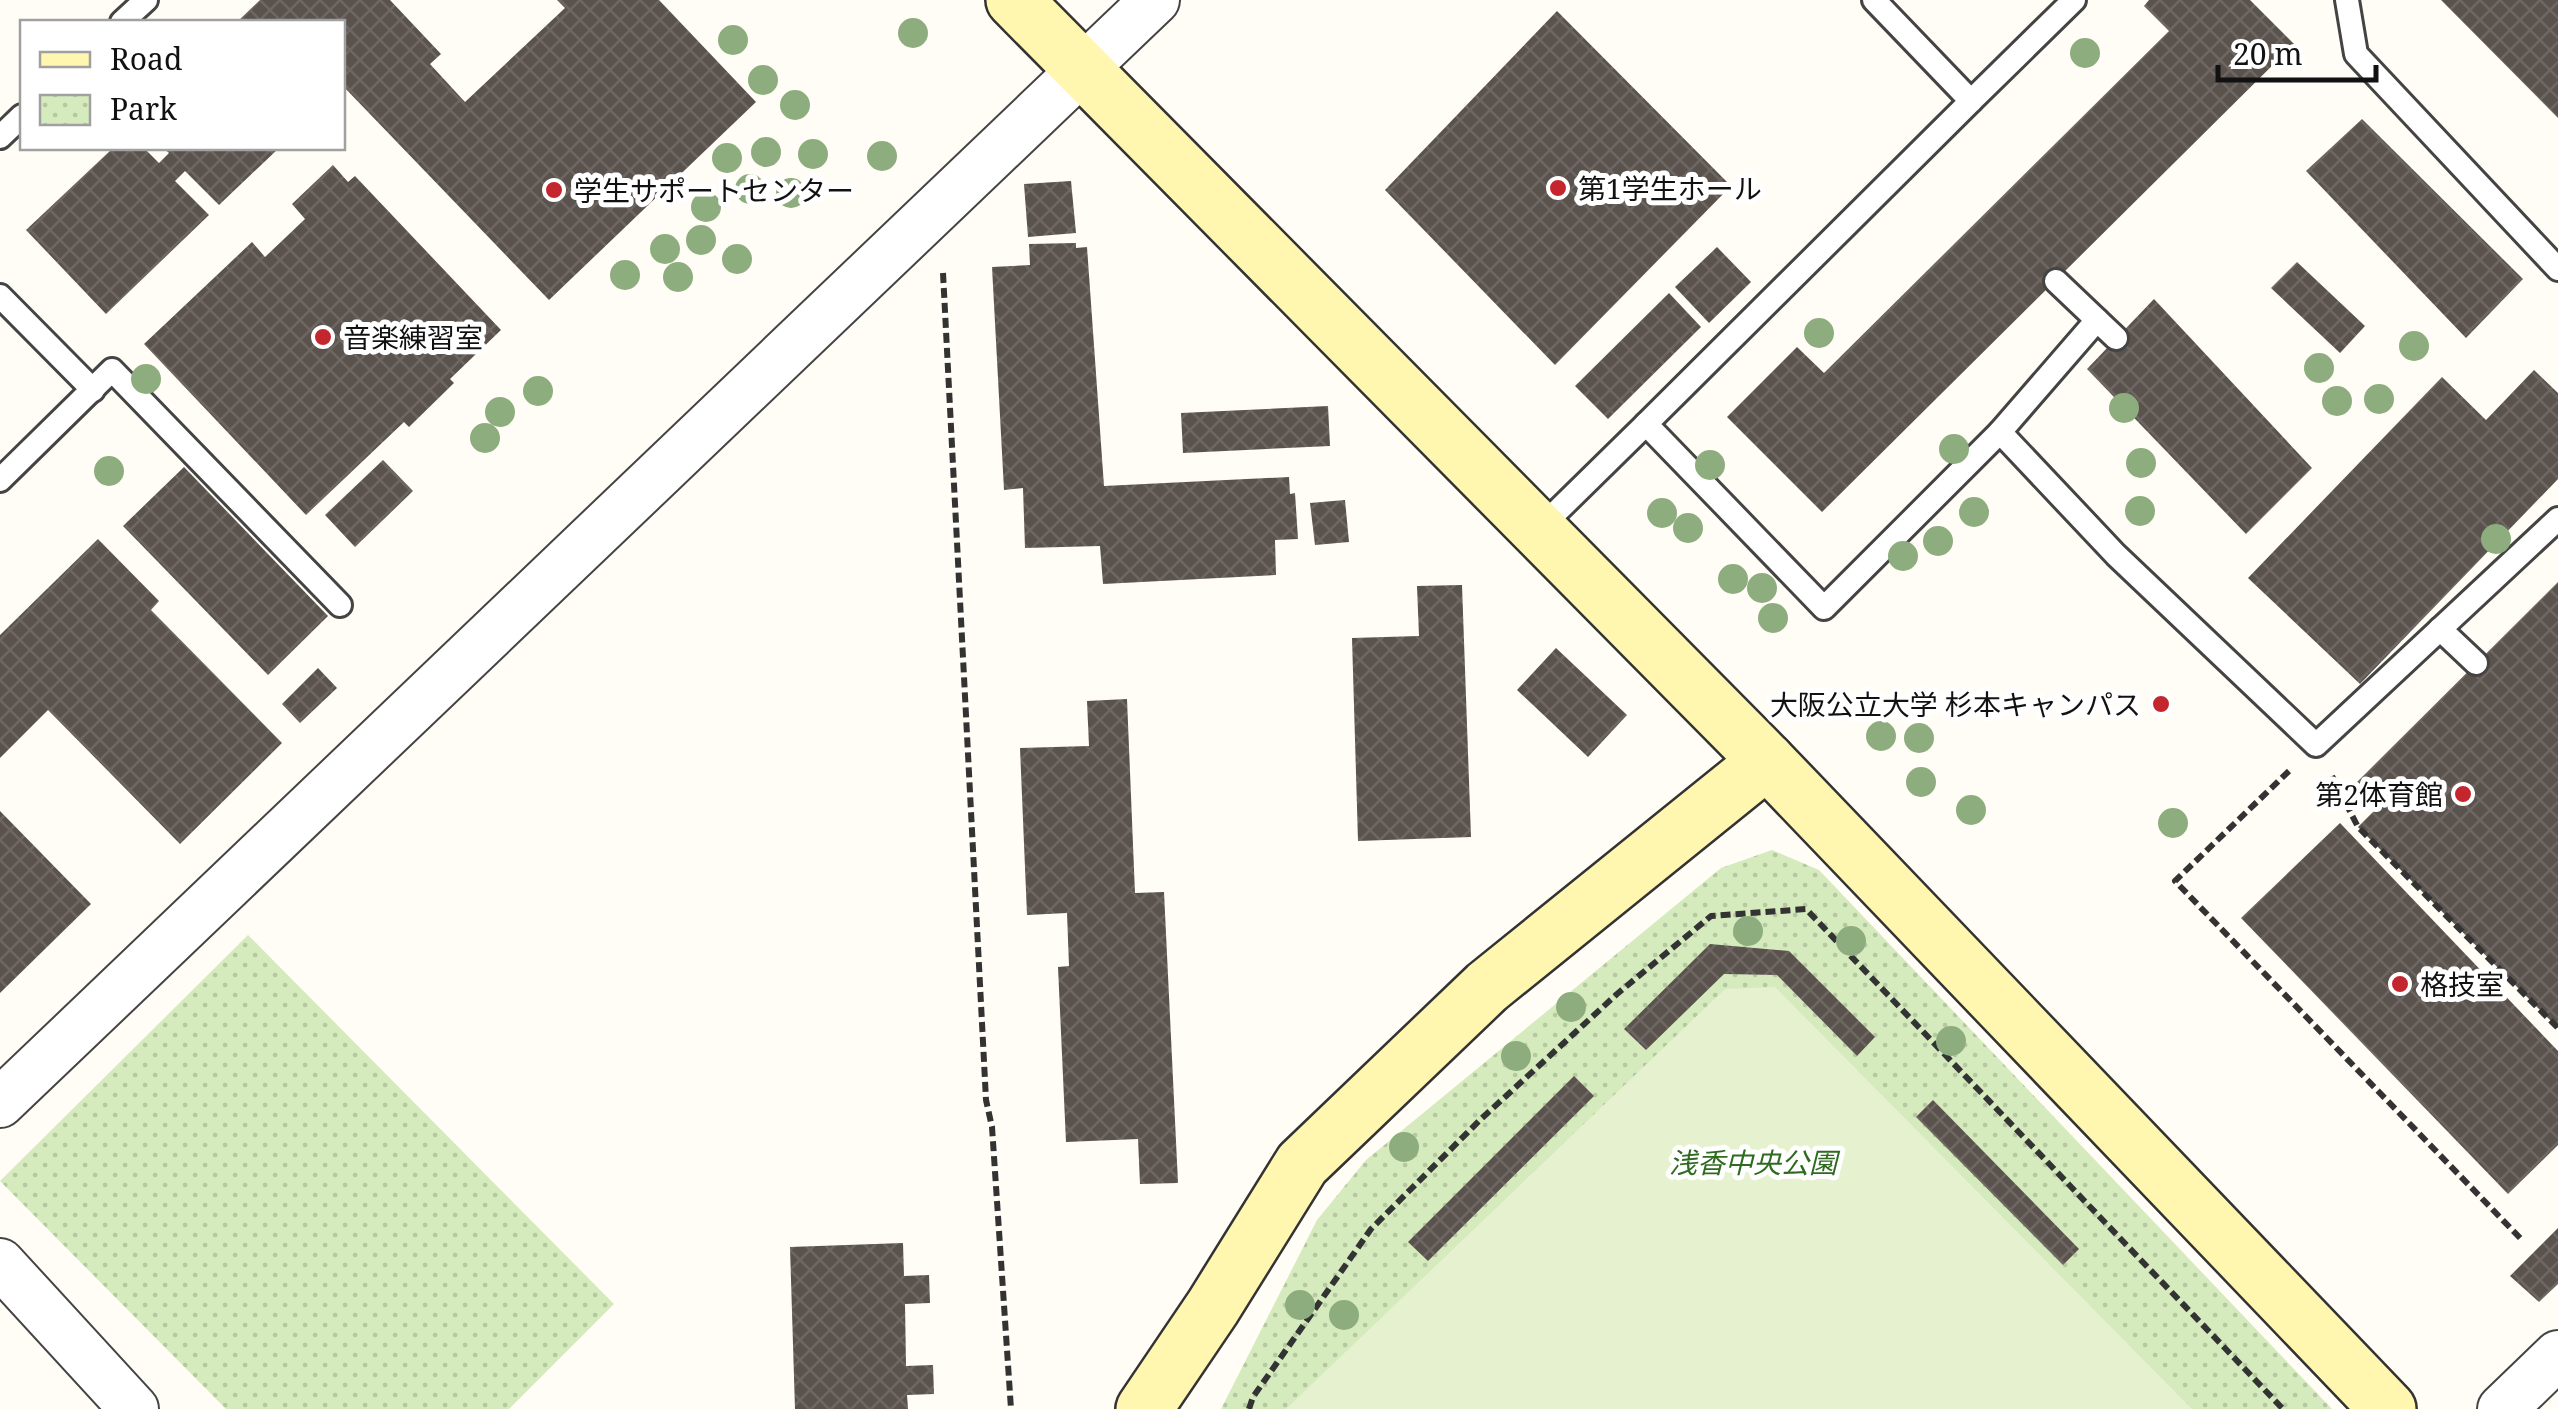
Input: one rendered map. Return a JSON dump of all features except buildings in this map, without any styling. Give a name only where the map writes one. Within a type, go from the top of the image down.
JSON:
[{"type":"street","points":[[1014,0],[1767,761],[2388,1409]]},
{"type":"street","points":[[0,1103],[1155,0]]},
{"type":"street","points":[[1144,1409],[1213,1308],[1302,1164],[1487,987],[1767,761]]},
{"type":"street","points":[[0,1264],[134,1409]]},
{"type":"street","points":[[2502,1409],[2558,1354]]},
{"type":"lane","points":[[124,20],[146,0]]},
{"type":"lane","points":[[1874,0],[1971,101]]},
{"type":"lane","points":[[1538,530],[2074,0]]},
{"type":"lane","points":[[2347,0],[2356,54],[2558,269]]},
{"type":"lane","points":[[0,137],[20,118]]},
{"type":"lane","points":[[2056,281],[2116,338]]},
{"type":"lane","points":[[0,296],[93,390]]},
{"type":"lane","points":[[1646,424],[1824,608],[2000,432],[2097,320]]},
{"type":"lane","points":[[0,480],[112,370],[340,605]]},
{"type":"lane","points":[[2000,432],[2116,555],[2316,745],[2558,520]]},
{"type":"lane","points":[[2440,629],[2476,663]]},
{"type":"path","points":[[939,204],[986,1100],[992,1128],[1012,1409]]},
{"type":"path","points":[[2524,1242],[2175,881],[2316,745],[2358,827],[2558,1028]]},
{"type":"path","points":[[1250,1409],[1253,1397],[1371,1229],[1481,1119],[1617,994],[1711,916],[1806,909],[2282,1409]]},
{"type":"green space","name":"浅香中央公園","points":[[1772,850],[1819,870],[2332,1409],[1221,1409],[1317,1220],[1366,1160],[1721,868]]},
{"type":"green space","points":[[248,935],[614,1304],[509,1409],[226,1409],[0,1181]]},
{"type":"green space","points":[[1775,987],[2192,1409],[1286,1409],[1725,989]]},
{"type":"place","name":"第1学生ホール","points":[[1558,188]]},
{"type":"place","name":"学生サポートセンター","points":[[554,190]]},
{"type":"place","name":"音楽練習室","points":[[323,337]]},
{"type":"place","name":"大阪公立大学 杉本キャンパス","points":[[2161,704]]},
{"type":"place","name":"第2体育館","points":[[2463,794]]},
{"type":"place","name":"格技室","points":[[2400,984]]}]
